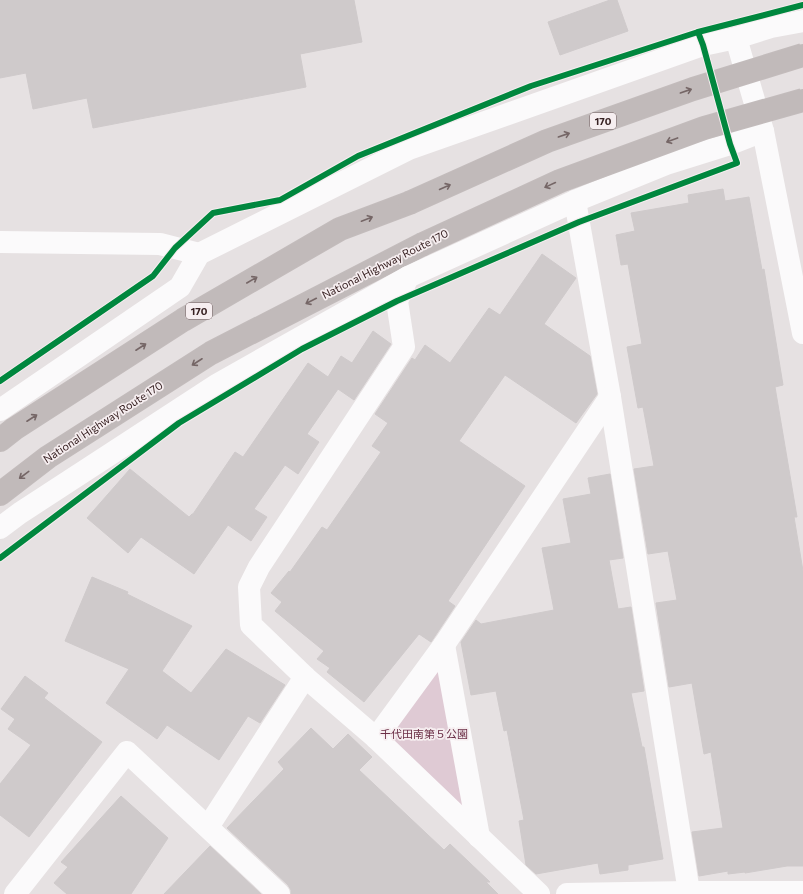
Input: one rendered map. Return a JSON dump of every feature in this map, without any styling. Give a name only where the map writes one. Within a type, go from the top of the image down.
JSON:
[{"type":"highway","name":"170","points":[[0,440],[14,429],[183,320],[340,229],[409,203],[547,141],[693,89],[803,55]]},
{"type":"highway","name":"National Highway Route 170","points":[[0,494],[48,457],[211,353],[421,245],[560,181],[704,128],[803,100]]},
{"type":"street","points":[[0,410],[180,287],[199,254],[409,149],[703,45],[803,21]]},
{"type":"street","points":[[736,38],[763,131],[803,333]]},
{"type":"street","points":[[0,528],[20,513],[218,384],[408,277],[576,201],[666,164],[730,144],[763,131]]},
{"type":"street","points":[[576,201],[610,397],[689,892]]},
{"type":"street","points":[[0,242],[160,244],[199,254]]},
{"type":"street","points":[[408,277],[397,301],[404,347],[259,567],[249,587],[251,625],[305,677],[376,738],[539,894]]},
{"type":"street","points":[[376,738],[444,645],[610,397]]},
{"type":"street","points":[[444,645],[479,837]]},
{"type":"street","points":[[208,827],[305,677]]},
{"type":"street","points":[[15,894],[128,752],[279,894]]},
{"type":"street","points":[[567,894],[803,892]]},
{"type":"green space","name":"千代田南第５公園","points":[[442,666],[470,813],[384,737]]},
{"type":"building","points":[[0,0],[354,0],[362,42],[300,54],[306,87],[93,128],[87,98],[33,109],[26,73],[0,78]]},
{"type":"building","points":[[610,0],[617,0],[628,31],[560,55],[548,22]]},
{"type":"building","points":[[723,189],[725,201],[749,197],[762,270],[764,269],[783,385],[775,387],[797,517],[794,517],[803,571],[803,866],[787,866],[745,873],[728,874],[728,871],[699,876],[692,832],[723,828],[711,752],[704,754],[692,683],[669,687],[656,603],[677,600],[668,551],[648,554],[634,469],[654,466],[643,407],[638,408],[627,347],[642,344],[628,264],[621,265],[616,235],[635,231],[631,213],[689,203],[688,195]]},
{"type":"building","points":[[542,254],[576,278],[544,324],[590,356],[597,394],[576,423],[505,375],[459,441],[525,486],[448,601],[455,606],[431,642],[419,634],[364,702],[327,672],[330,668],[317,659],[324,651],[275,611],[282,602],[271,593],[289,571],[290,572],[322,527],[327,530],[381,452],[372,446],[388,423],[375,414],[412,358],[415,360],[425,345],[450,363],[489,308],[500,315]]},
{"type":"building","points":[[373,331],[391,344],[354,400],[338,389],[307,434],[319,442],[298,474],[285,465],[254,509],[267,517],[251,541],[228,525],[194,574],[141,537],[128,553],[87,518],[130,469],[189,517],[193,514],[235,452],[243,457],[308,363],[328,377],[341,356],[352,363]]},
{"type":"building","points":[[610,474],[623,558],[609,560],[618,609],[631,607],[644,691],[631,693],[642,747],[644,747],[663,859],[628,865],[628,870],[600,874],[598,863],[536,874],[526,865],[519,821],[524,820],[507,730],[504,731],[496,691],[471,695],[461,642],[476,620],[481,624],[554,610],[542,548],[571,543],[563,499],[591,494],[588,478]]},
{"type":"building","points":[[92,577],[128,592],[127,594],[192,626],[162,671],[191,693],[226,649],[285,685],[260,723],[248,716],[219,760],[167,725],[157,739],[106,703],[129,669],[65,641]]},
{"type":"building","points":[[25,676],[48,693],[44,698],[102,742],[29,837],[0,815],[0,784],[31,745],[8,729],[15,719],[1,709]]},
{"type":"building","points":[[311,728],[333,749],[348,734],[372,757],[359,770],[444,850],[450,844],[490,882],[486,882],[498,894],[291,894],[291,890],[288,885],[227,828],[284,769],[278,762]]},
{"type":"building","points":[[121,796],[168,838],[131,894],[67,894],[54,883],[68,867],[61,862]]},
{"type":"building","points":[[210,846],[261,894],[164,894]]},
{"type":"cycle path","points":[[0,381],[153,276],[175,248],[213,213],[280,200],[358,156],[531,86],[698,32],[803,5]]},
{"type":"cycle path","points":[[0,558],[179,423],[302,349],[397,301],[579,222],[737,163],[730,144],[703,45],[698,32]]}]
